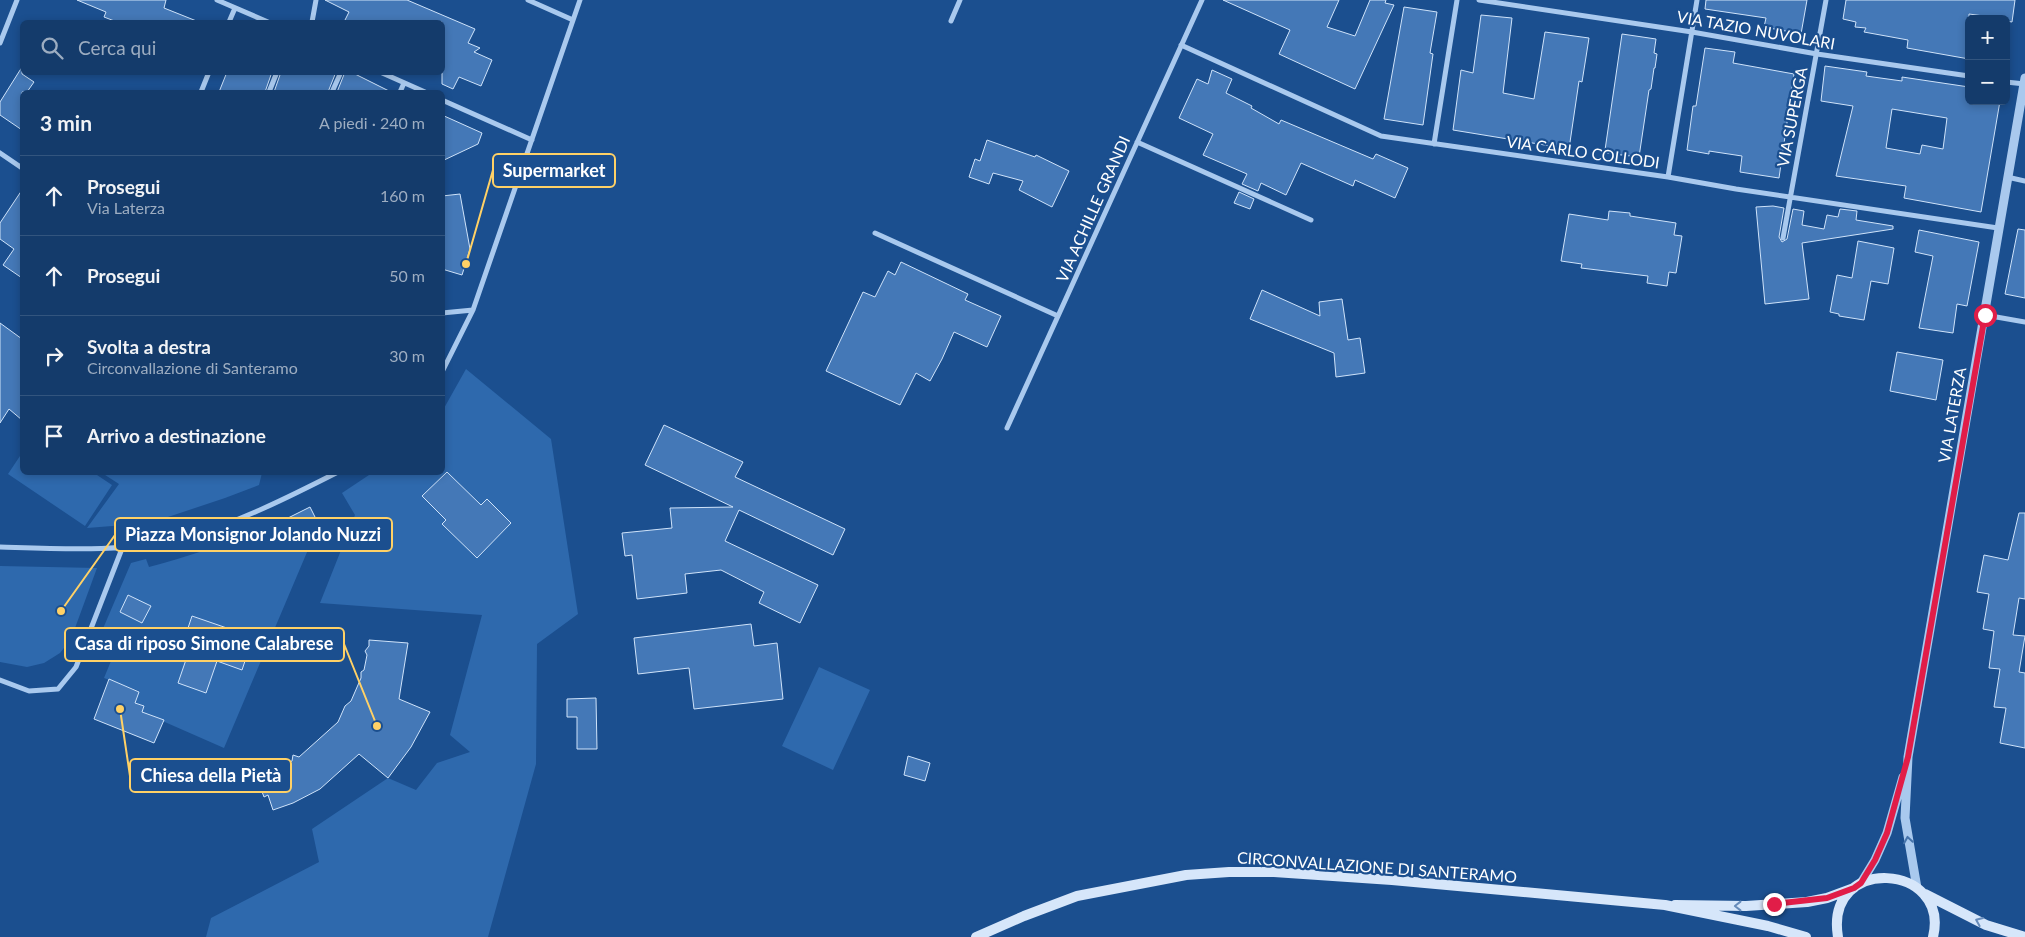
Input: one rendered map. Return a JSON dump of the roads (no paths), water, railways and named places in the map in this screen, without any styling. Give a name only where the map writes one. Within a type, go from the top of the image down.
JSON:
[{"type":"main road","name":"CIRCONVALLAZIONE DI SANTERAMO","points":[[976,937],[1077,896],[1186,875],[1229,872],[1274,872],[1392,880],[1664,905],[1768,926],[1806,937]]},
{"type":"main road","name":"CIRCONVALLAZIONE DI SANTERAMO","points":[[1664,905],[1746,906],[1807,902],[1827,898],[1875,878],[1890,877],[1904,880],[1919,890]]},
{"type":"main road","points":[[1838,937],[1836,926],[1838,912],[1844,898],[1858,885]]},
{"type":"main road","points":[[1919,890],[1934,900],[1986,925],[2025,937]]},
{"type":"main road","points":[[1919,890],[1930,904],[1934,919],[1933,937]]},
{"type":"street","points":[[0,43],[17,0]]},
{"type":"street","points":[[217,0],[263,20]]},
{"type":"street","points":[[312,20],[316,0]]},
{"type":"street","points":[[528,0],[574,20]]},
{"type":"street","points":[[445,366],[473,310],[580,0]]},
{"type":"street","points":[[951,21],[960,0]]},
{"type":"street","name":"VIA ACHILLE GRANDI","points":[[1007,428],[1202,0]]},
{"type":"street","points":[[1434,144],[1457,0]]},
{"type":"street","name":"VIA TAZIO NUVOLARI","points":[[1479,0],[1692,32],[1817,54],[1965,75]]},
{"type":"street","points":[[1668,177],[1697,0]]},
{"type":"street","name":"VIA SUPERGA","points":[[1783,238],[1826,0]]},
{"type":"street","points":[[230,20],[235,8]]},
{"type":"street","name":"VIA CARLO COLLODI","points":[[1182,45],[1381,136],[1668,177],[1998,228]]},
{"type":"street","points":[[202,90],[208,75]]},
{"type":"street","points":[[270,90],[276,75]]},
{"type":"street","points":[[333,90],[340,75]]},
{"type":"street","points":[[387,75],[420,90]]},
{"type":"street","points":[[2010,82],[2025,82]]},
{"type":"street","name":"VIA LATERZA","points":[[1908,757],[1985,315],[1998,228],[2025,82]]},
{"type":"street","points":[[401,90],[404,83]]},
{"type":"street","points":[[445,101],[532,140]]},
{"type":"street","points":[[1137,142],[1311,220]]},
{"type":"street","points":[[0,154],[20,167]]},
{"type":"street","points":[[2007,177],[2025,181]]},
{"type":"street","points":[[875,233],[1058,316]]},
{"type":"street","points":[[445,313],[473,310]]},
{"type":"street","points":[[1985,315],[2025,322]]},
{"type":"street","points":[[0,547],[63,549],[144,545],[186,537],[231,522],[332,475]]},
{"type":"street","points":[[0,680],[29,691],[58,689],[76,667],[123,546]]},
{"type":"street","points":[[1858,885],[1875,860],[1887,833],[1908,757]]},
{"type":"street","points":[[1908,757],[1905,818],[1919,890]]},
{"type":"place","name":"Supermarket","points":[[466,264]]},
{"type":"place","name":"Piazza Monsignor Jolando Nuzzi","points":[[61,611]]},
{"type":"place","name":"Chiesa della Pietà","points":[[120,709]]},
{"type":"place","name":"Casa di riposo Simone Calabrese","points":[[377,726]]}]
